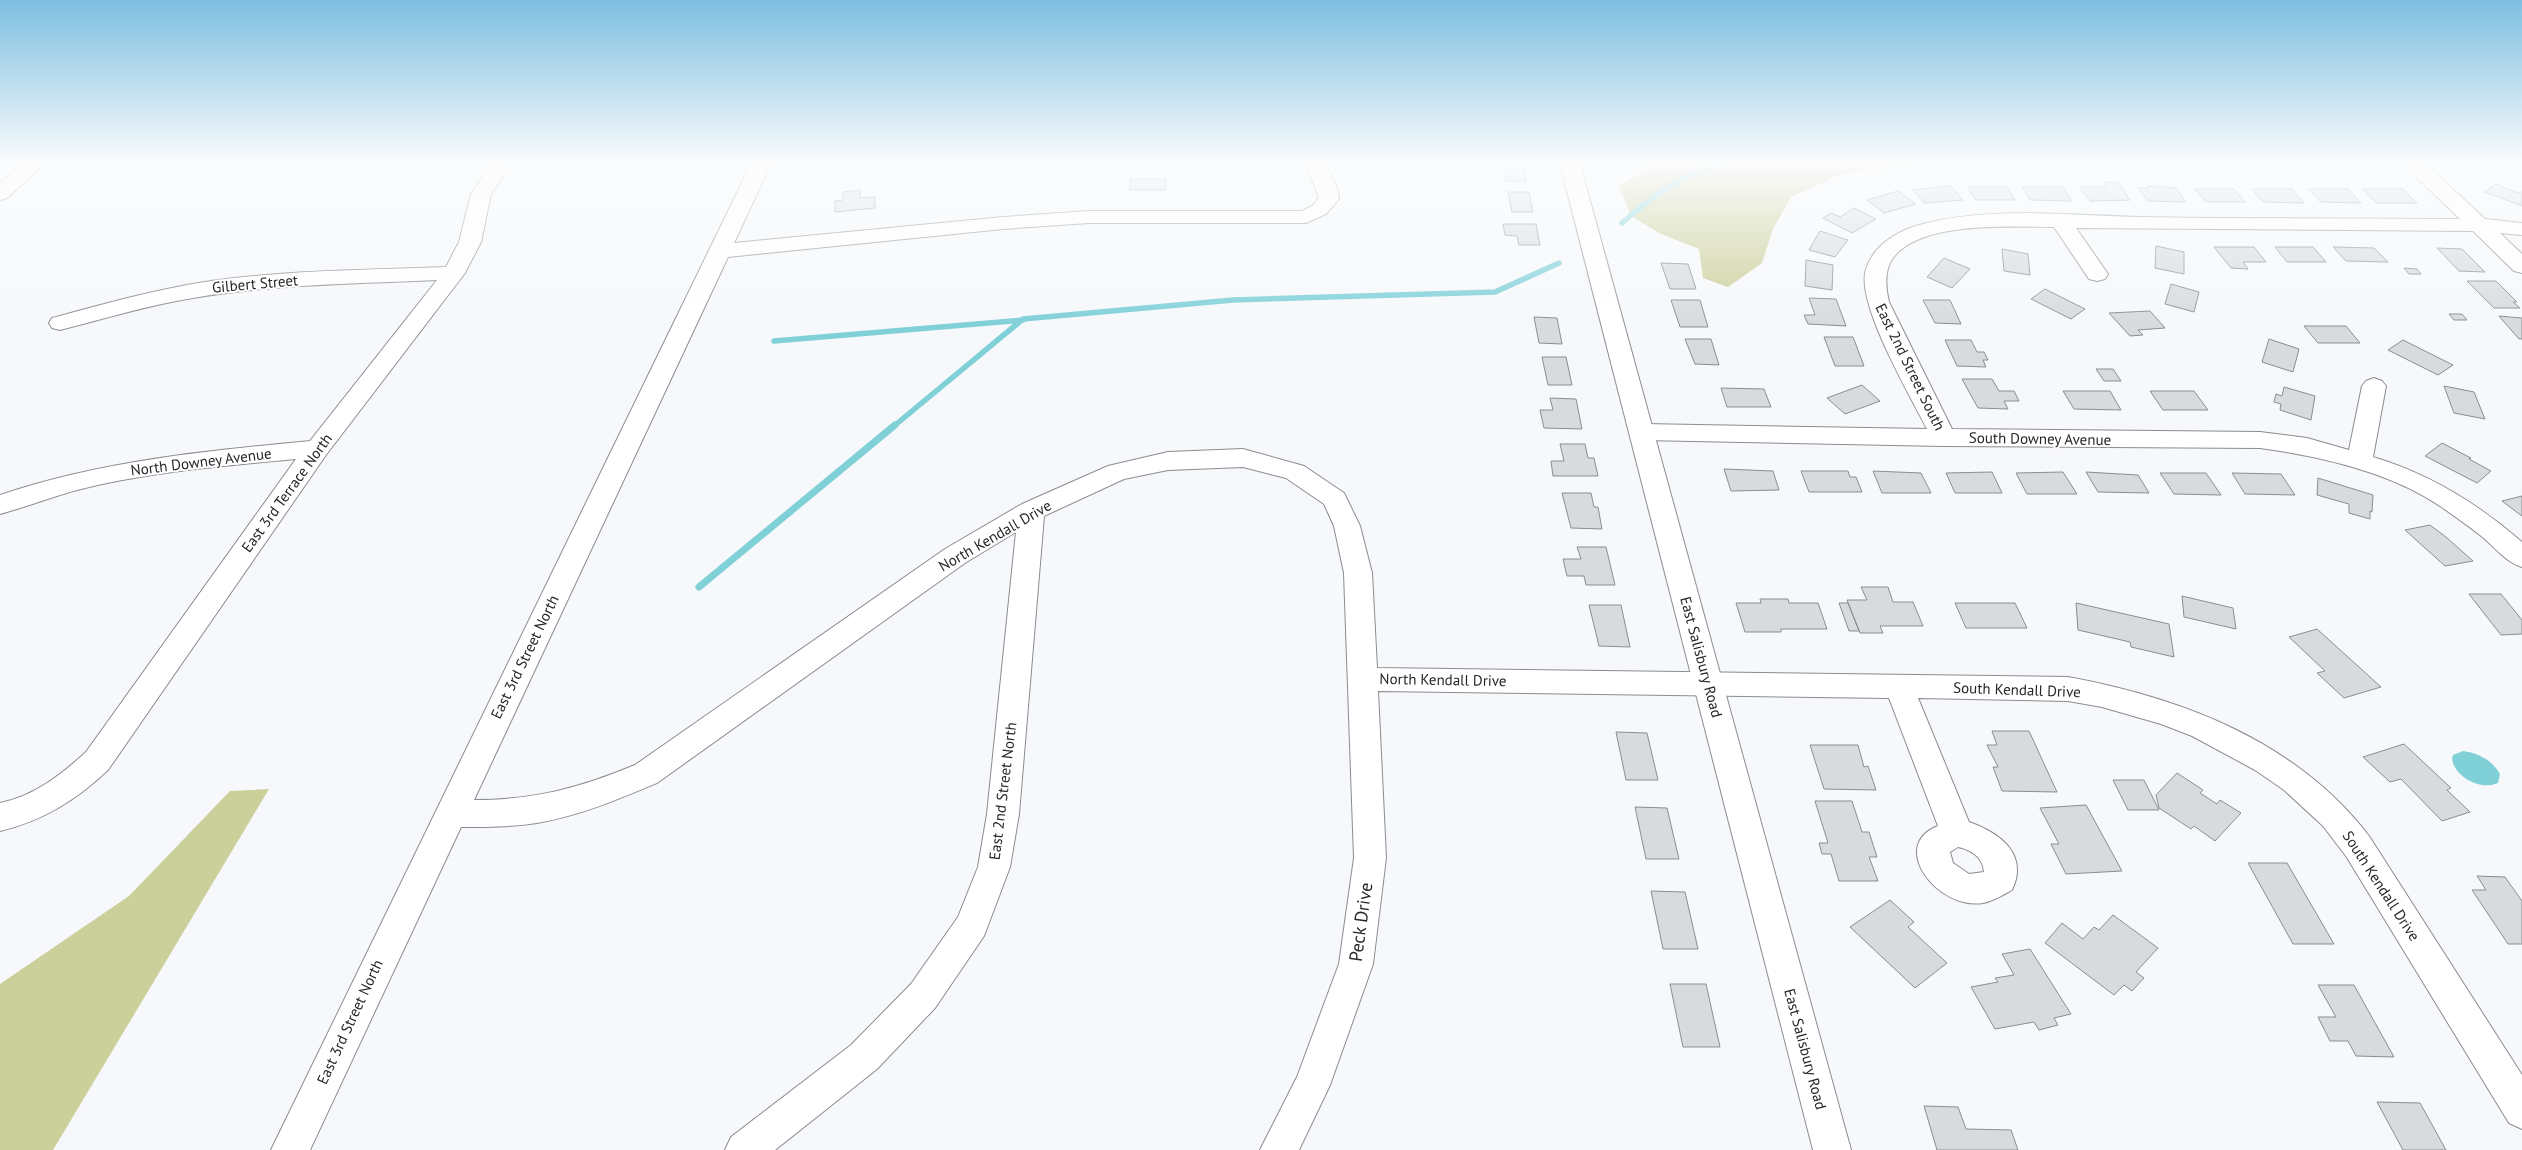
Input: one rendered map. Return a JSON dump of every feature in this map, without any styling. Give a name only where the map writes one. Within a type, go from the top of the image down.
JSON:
[{"type":"street","name":"East 3rd Terrace North","points":[[0,816],[44,801],[79,778],[97,761],[318,449],[454,273],[470,242],[476,218]]},
{"type":"street","name":"East 3rd Street North","points":[[290,1150],[737,218]]},
{"type":"street","points":[[722,250],[1080,218]]},
{"type":"street","name":"East Salisbury Road","points":[[1585,218],[1832,1150]]},
{"type":"street","points":[[2471,218],[2522,266]]},
{"type":"street","points":[[2061,222],[2479,225],[2522,228]]},
{"type":"street","points":[[2061,222],[2097,274]]},
{"type":"street","name":"East 2nd Street South","points":[[1944,438],[1881,312],[1875,294],[1873,277],[1876,271],[1895,244],[1923,231],[1960,224],[2061,222]]},
{"type":"street","name":"Gilbert Street","points":[[60,323],[129,303],[211,288],[272,281],[454,273]]},
{"type":"street","points":[[2360,460],[2374,386]]},
{"type":"street","name":"South Downey Avenue","points":[[1643,432],[1944,438],[2260,440],[2307,446],[2360,460],[2397,473],[2447,498],[2489,528],[2522,557]]},
{"type":"street","name":"North Downey Avenue","points":[[0,505],[61,484],[156,464],[318,449]]},
{"type":"street","name":"North Kendall Drive","points":[[450,813],[501,813],[550,808],[599,794],[646,774],[955,556],[1031,511],[1117,472],[1168,461],[1243,458],[1295,472],[1335,499],[1347,526],[1358,573],[1364,679],[1708,684]]},
{"type":"street","name":"East 2nd Street North","points":[[744,1150],[864,1057],[923,996],[972,925],[994,867],[1003,814],[1031,511]]},
{"type":"street","name":"Peck Drive","points":[[1279,1150],[1312,1085],[1356,964],[1370,858],[1364,679]]},
{"type":"street","name":"South Kendall Drive","points":[[1708,684],[2068,689],[2104,695],[2146,707],[2210,731],[2253,754],[2294,780],[2321,803],[2351,836],[2522,1110]]},
{"type":"street","points":[[1899,687],[1957,833]]},
{"type":"green space","points":[[1634,218],[1779,218],[1773,229],[1762,263],[1728,287],[1703,278],[1699,249],[1661,234]]},
{"type":"green space","points":[[269,789],[53,1150],[0,1150],[0,984],[129,896],[230,791]]},
{"type":"water","points":[[2463,751],[2474,753],[2489,761],[2500,774],[2498,783],[2491,785],[2476,784],[2463,777],[2454,766],[2452,759],[2453,755]]},
{"type":"building","points":[[1823,218],[1873,218],[1876,219],[1852,233]]},
{"type":"building","points":[[1503,224],[1536,224],[1540,245],[1519,245],[1517,236],[1505,235]]},
{"type":"building","points":[[1820,231],[1848,240],[1835,257],[1809,250]]},
{"type":"building","points":[[2156,246],[2184,252],[2184,274],[2155,268]]},
{"type":"building","points":[[2214,247],[2254,247],[2266,262],[2243,262],[2248,269],[2231,268]]},
{"type":"building","points":[[2275,247],[2313,247],[2326,262],[2287,262]]},
{"type":"building","points":[[2333,247],[2374,248],[2388,262],[2346,261]]},
{"type":"building","points":[[2437,248],[2462,249],[2485,272],[2459,271]]},
{"type":"building","points":[[2002,249],[2028,254],[2030,275],[2004,271]]},
{"type":"building","points":[[1944,258],[1970,269],[1952,288],[1927,277]]},
{"type":"building","points":[[1806,260],[1833,265],[1832,290],[1805,286]]},
{"type":"building","points":[[1661,263],[1688,264],[1696,289],[1670,289]]},
{"type":"building","points":[[2404,268],[2417,269],[2421,274],[2409,274]]},
{"type":"building","points":[[2467,281],[2496,281],[2517,302],[2513,302],[2520,308],[2494,308]]},
{"type":"building","points":[[2171,284],[2199,292],[2194,312],[2165,304]]},
{"type":"building","points":[[2045,289],[2085,309],[2071,319],[2031,299]]},
{"type":"building","points":[[1809,298],[1836,299],[1846,326],[1808,324],[1804,315],[1815,315]]},
{"type":"building","points":[[1671,300],[1700,300],[1708,327],[1680,327]]},
{"type":"building","points":[[1923,300],[1950,300],[1961,324],[1935,323]]},
{"type":"building","points":[[2150,311],[2165,328],[2138,330],[2143,335],[2130,336],[2109,313]]},
{"type":"building","points":[[2449,314],[2462,314],[2467,320],[2454,320]]},
{"type":"building","points":[[2499,316],[2522,318],[2522,339],[2519,339]]},
{"type":"building","points":[[1534,317],[1557,318],[1562,344],[1539,343]]},
{"type":"building","points":[[2304,326],[2346,326],[2360,343],[2318,343]]},
{"type":"building","points":[[1824,337],[1853,337],[1864,366],[1835,366]]},
{"type":"building","points":[[1685,339],[1711,339],[1719,365],[1695,364]]},
{"type":"building","points":[[2269,339],[2299,349],[2293,372],[2262,362]]},
{"type":"building","points":[[1945,340],[1971,340],[1977,352],[1984,352],[1988,360],[1983,360],[1986,367],[1957,366]]},
{"type":"building","points":[[2403,340],[2453,365],[2438,375],[2388,350]]},
{"type":"building","points":[[1542,357],[1566,357],[1572,385],[1548,385]]},
{"type":"building","points":[[2096,369],[2113,369],[2121,381],[2104,381]]},
{"type":"building","points":[[1962,379],[1992,379],[1999,391],[2014,391],[2019,401],[2004,401],[2008,409],[1978,408]]},
{"type":"building","points":[[1862,385],[1880,401],[1845,414],[1827,398]]},
{"type":"building","points":[[2444,386],[2474,392],[2485,419],[2454,413]]},
{"type":"building","points":[[2284,387],[2315,396],[2311,420],[2280,410],[2281,404],[2274,402],[2276,394],[2282,396]]},
{"type":"building","points":[[1721,388],[1764,389],[1771,407],[1727,407]]},
{"type":"building","points":[[2063,391],[2110,391],[2121,410],[2074,409]]},
{"type":"building","points":[[2150,391],[2194,391],[2208,410],[2163,410]]},
{"type":"building","points":[[1550,398],[1576,399],[1582,429],[1544,428],[1540,410],[1553,410]]},
{"type":"building","points":[[2442,443],[2491,471],[2477,483],[2425,456]]},
{"type":"building","points":[[1560,444],[1585,444],[1588,458],[1594,458],[1598,476],[1553,476],[1551,461],[1564,461]]},
{"type":"building","points":[[1724,469],[1773,471],[1779,490],[1731,491]]},
{"type":"building","points":[[1801,471],[1848,471],[1850,477],[1856,477],[1862,492],[1809,492]]},
{"type":"building","points":[[1873,471],[1921,473],[1931,493],[1882,493]]},
{"type":"building","points":[[1992,472],[2002,493],[1955,493],[1946,473]]},
{"type":"building","points":[[2063,472],[2077,494],[2027,494],[2016,473]]},
{"type":"building","points":[[2086,472],[2138,475],[2149,493],[2098,492]]},
{"type":"building","points":[[2160,473],[2206,473],[2221,495],[2174,494]]},
{"type":"building","points":[[2232,473],[2281,474],[2295,495],[2245,494]]},
{"type":"building","points":[[2318,478],[2373,495],[2370,519],[2349,513],[2349,504],[2317,495]]},
{"type":"building","points":[[1562,493],[1591,493],[1594,507],[1598,507],[1602,529],[1571,528]]},
{"type":"building","points":[[2522,496],[2522,516],[2502,501]]},
{"type":"building","points":[[2430,525],[2473,561],[2445,566],[2405,530]]},
{"type":"building","points":[[1577,547],[1606,547],[1615,585],[1586,585],[1584,576],[1567,576],[1563,559],[1581,559]]},
{"type":"building","points":[[1861,587],[1888,587],[1893,602],[1913,602],[1923,626],[1880,626],[1883,633],[1860,633],[1847,600],[1867,600]]},
{"type":"building","points":[[2469,594],[2501,594],[2522,620],[2522,634],[2501,635]]},
{"type":"building","points":[[2182,596],[2233,608],[2236,629],[2184,617]]},
{"type":"building","points":[[1760,599],[1788,599],[1789,603],[1818,603],[1827,629],[1781,629],[1781,632],[1745,632],[1736,603],[1761,603]]},
{"type":"building","points":[[1839,603],[1848,603],[1859,631],[1849,631]]},
{"type":"building","points":[[1955,603],[2015,603],[2027,628],[1966,628]]},
{"type":"building","points":[[2076,603],[2169,624],[2174,657],[2131,647],[2130,642],[2078,630]]},
{"type":"building","points":[[1589,605],[1621,605],[1630,647],[1599,646]]},
{"type":"building","points":[[2317,629],[2381,687],[2344,698],[2317,673],[2325,671],[2289,637]]},
{"type":"building","points":[[1992,731],[2029,731],[2057,792],[2002,791],[1993,767],[1998,767],[1987,745],[1997,745]]},
{"type":"building","points":[[1616,732],[1647,733],[1658,780],[1626,780]]},
{"type":"building","points":[[2404,744],[2451,788],[2447,790],[2470,812],[2442,821],[2401,779],[2390,782],[2363,757]]},
{"type":"building","points":[[1810,745],[1858,745],[1864,767],[1868,766],[1876,790],[1824,789]]},
{"type":"building","points":[[2177,773],[2203,790],[2200,793],[2217,804],[2220,800],[2241,813],[2215,841],[2194,826],[2191,829],[2159,808],[2156,795]]},
{"type":"building","points":[[2113,780],[2144,780],[2159,810],[2128,810]]},
{"type":"building","points":[[1815,801],[1852,801],[1862,832],[1869,832],[1877,857],[1869,857],[1878,881],[1839,881],[1831,854],[1822,854],[1819,843],[1828,843]]},
{"type":"building","points":[[2086,805],[2122,871],[2066,874],[2051,844],[2059,844],[2040,808]]},
{"type":"building","points":[[1635,807],[1667,808],[1679,859],[1646,859]]},
{"type":"building","points":[[2248,863],[2287,863],[2334,944],[2293,944]]},
{"type":"building","points":[[2477,876],[2505,877],[2522,901],[2522,944],[2508,944],[2472,890],[2486,890]]},
{"type":"building","points":[[1651,891],[1685,892],[1698,949],[1663,949]]},
{"type":"building","points":[[1890,900],[1914,922],[1908,927],[1947,963],[1915,988],[1850,927]]},
{"type":"building","points":[[2113,915],[2158,948],[2136,972],[2144,978],[2132,991],[2124,985],[2114,995],[2045,943],[2062,923],[2083,939],[2094,927],[2099,930]]},
{"type":"building","points":[[2030,949],[2071,1014],[2054,1018],[2058,1025],[2039,1030],[2034,1022],[1995,1029],[1971,987],[1998,982],[1995,978],[2014,975],[2002,954]]},
{"type":"building","points":[[1670,984],[1706,984],[1720,1047],[1683,1047]]},
{"type":"building","points":[[2318,985],[2354,985],[2394,1057],[2356,1056],[2348,1041],[2330,1041],[2318,1017],[2336,1017]]},
{"type":"building","points":[[2377,1102],[2420,1103],[2446,1150],[2403,1150]]},
{"type":"building","points":[[1924,1106],[1958,1107],[1966,1129],[2011,1130],[2018,1150],[1937,1150]]},
{"type":"waterway","points":[[1622,223],[1628,218]]},
{"type":"waterway","points":[[1022,320],[1233,300],[1495,292],[1559,263]]},
{"type":"waterway","points":[[774,341],[1022,320]]},
{"type":"waterway","points":[[894,426],[1022,320]]},
{"type":"waterway","points":[[699,587],[895,425]]}]
